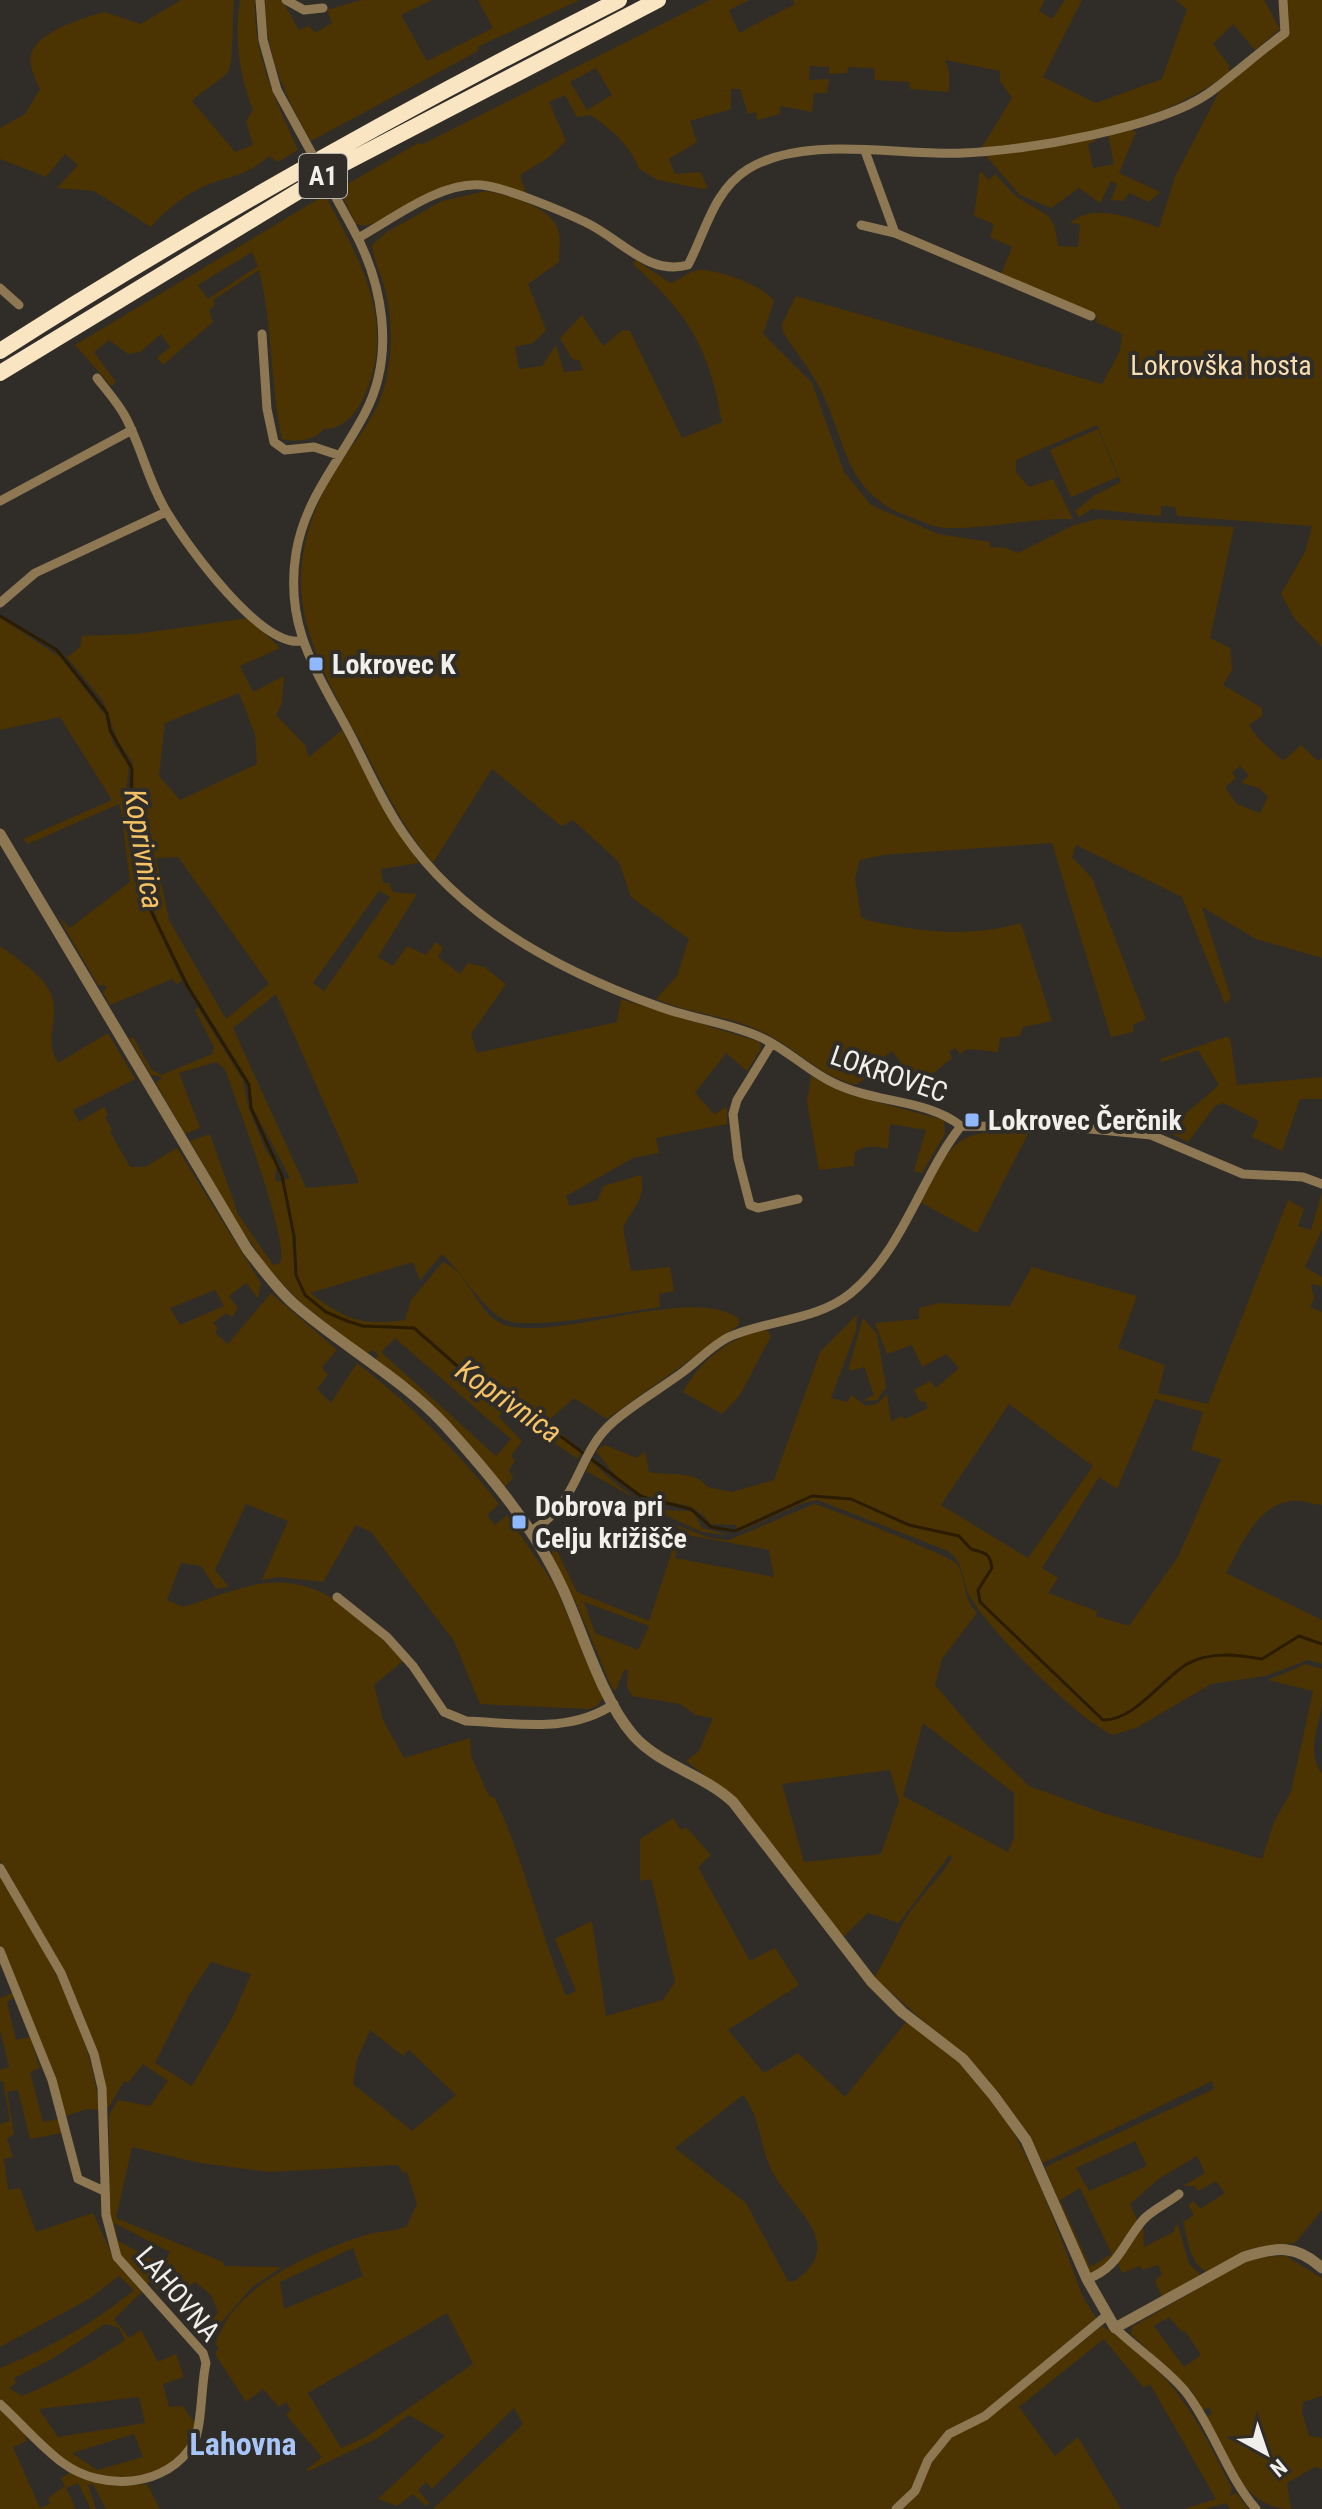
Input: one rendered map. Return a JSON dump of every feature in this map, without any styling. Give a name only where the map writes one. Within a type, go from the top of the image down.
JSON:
[{"type":"highway","name":"A1","points":[[0,351],[184,237],[338,147],[619,0]]},
{"type":"highway","name":"A1","points":[[0,373],[345,163],[658,0]]},
{"type":"street","name":"LOKROVEC","points":[[260,0],[263,40],[277,90],[358,238],[383,317],[382,348],[374,393],[311,503],[296,556],[293,591],[309,663],[403,833],[435,873],[471,906],[572,973],[699,1020],[742,1030],[772,1043],[838,1086],[946,1114],[961,1126],[939,1155],[893,1245],[855,1290],[827,1307],[795,1319],[729,1337],[615,1421],[591,1449],[560,1509],[531,1531]]},
{"type":"street","points":[[286,0],[304,10],[323,8]]},
{"type":"street","points":[[358,238],[440,193],[480,185],[585,222],[656,266],[672,269],[688,265],[722,190],[747,169],[810,150],[990,151],[1089,133],[1181,107],[1208,93],[1285,33],[1283,0]]},
{"type":"street","points":[[865,151],[895,233]]},
{"type":"street","points":[[861,225],[895,233],[1091,316]]},
{"type":"street","points":[[0,288],[19,305]]},
{"type":"street","points":[[262,334],[267,409],[274,442],[285,450],[314,447],[338,455]]},
{"type":"street","points":[[97,378],[132,430],[166,512],[191,550],[243,608],[283,641],[302,641]]},
{"type":"street","points":[[0,501],[132,430]]},
{"type":"street","points":[[0,603],[35,573],[166,512]]},
{"type":"street","points":[[0,834],[230,1220],[267,1275],[292,1303],[443,1423],[531,1531],[562,1585],[614,1704],[633,1735],[647,1748],[711,1783],[733,1802],[871,1981],[902,2012],[963,2059],[994,2096],[1026,2140],[1106,2316],[1115,2328],[1168,2372],[1187,2394],[1242,2493],[1256,2509]]},
{"type":"street","points":[[772,1043],[737,1100],[733,1132],[750,1205],[758,1208],[798,1199]]},
{"type":"street","points":[[961,1126],[1070,1127],[1151,1135],[1243,1174],[1303,1177],[1322,1184]]},
{"type":"street","points":[[337,1597],[387,1637],[413,1666],[449,1717],[569,1725],[599,1714],[614,1704]]},
{"type":"street","name":"LAHOVNA","points":[[0,1868],[61,1973],[94,2054],[102,2088],[107,2155],[104,2191],[107,2227],[117,2257],[206,2357],[196,2440],[182,2456],[155,2475],[121,2482],[108,2481],[62,2463],[0,2404]]},
{"type":"street","points":[[0,1951],[52,2080],[78,2179],[104,2191]]},
{"type":"street","points":[[1087,2279],[1102,2274],[1117,2260],[1144,2218],[1179,2194]]},
{"type":"street","points":[[1115,2328],[1244,2257],[1262,2251],[1286,2247],[1300,2250],[1322,2268]]},
{"type":"street","points":[[896,2509],[915,2491],[928,2460],[949,2434],[985,2416],[1106,2316]]},
{"type":"green space","points":[[181,0],[234,0],[228,72],[192,101],[235,152],[253,145],[246,121],[253,110],[241,69],[238,27],[240,0],[255,0],[262,59],[298,150],[278,162],[269,156],[249,170],[195,191],[171,207],[151,227],[94,191],[57,188],[78,165],[65,154],[46,177],[0,159],[0,128],[25,114],[40,89],[30,61],[32,52],[44,37],[64,26],[104,12],[141,24]]},
{"type":"green space","points":[[265,0],[282,0],[299,30],[309,26],[315,33],[332,23],[327,10],[361,0],[432,0],[401,15],[427,61],[493,28],[478,0],[580,0],[479,46],[478,51],[311,141],[278,74],[269,38]]},
{"type":"green space","points":[[710,0],[749,0],[729,10],[739,33],[795,4],[793,0],[1045,0],[1039,11],[1052,19],[1065,0],[1082,0],[1043,77],[1096,103],[1162,79],[1187,9],[1176,0],[1264,0],[1280,29],[1255,50],[1233,24],[1213,44],[1229,65],[1229,72],[1174,105],[1079,135],[981,149],[1012,98],[1000,81],[1000,71],[945,60],[949,71],[949,92],[910,89],[909,82],[875,80],[874,68],[848,67],[847,73],[829,74],[829,67],[810,66],[809,80],[829,79],[827,93],[814,93],[812,112],[780,106],[780,114],[757,120],[756,112],[748,114],[740,89],[731,89],[731,109],[690,121],[697,142],[669,159],[675,174],[700,172],[708,188],[702,189],[658,180],[639,169],[619,138],[590,115],[577,117],[565,95],[549,102],[566,141],[548,158],[520,175],[527,196],[489,183],[458,185],[374,223],[356,224],[339,189],[418,143],[423,144]],"holes":[[[596,68],[612,95],[587,110],[570,82]]]},
{"type":"green space","name":"Lokrovška hosta","points":[[1288,0],[1322,0],[1322,647],[1295,619],[1281,594],[1305,552],[1312,526],[1177,516],[1175,507],[1161,506],[1161,516],[1092,509],[1079,517],[1075,511],[1095,495],[1121,482],[1097,425],[1016,460],[1016,472],[1029,487],[1053,479],[1073,519],[945,528],[927,524],[887,506],[858,478],[817,383],[783,332],[782,324],[796,296],[1102,384],[1120,351],[1122,334],[1096,322],[1097,317],[1000,277],[1012,247],[990,237],[994,224],[974,216],[980,171],[989,180],[995,174],[1019,198],[1048,216],[1054,226],[1058,246],[1078,247],[1080,224],[1070,223],[1090,214],[1114,214],[1159,228],[1175,177],[1220,90],[1289,34]]},
{"type":"green space","points":[[1124,126],[1136,132],[1119,173],[1160,192],[1149,202],[1129,193],[1123,201],[1111,200],[1117,184],[1111,181],[1100,203],[1079,188],[1051,208],[1020,195],[986,156],[1094,135],[1096,141],[1088,144],[1093,168],[1114,164],[1108,135]]},
{"type":"green space","points":[[486,191],[495,193],[537,208],[558,229],[559,262],[528,284],[546,330],[533,343],[515,347],[519,369],[542,366],[556,345],[564,372],[583,370],[579,360],[572,359],[560,338],[582,315],[603,346],[623,330],[630,331],[682,438],[722,422],[717,396],[694,334],[669,300],[633,264],[636,260],[670,283],[695,271],[707,270],[740,280],[769,295],[774,301],[763,334],[812,383],[844,472],[871,505],[938,534],[990,542],[990,547],[1018,553],[1074,525],[1098,519],[1234,527],[1210,638],[1230,648],[1232,670],[1223,685],[1262,708],[1262,716],[1249,725],[1258,738],[1283,761],[1301,745],[1318,761],[1322,758],[1322,958],[1256,939],[1202,907],[1231,998],[1225,1004],[1182,897],[1076,845],[1072,857],[1092,878],[1146,1019],[1133,1025],[1133,1032],[1111,1037],[1052,843],[883,855],[860,860],[855,878],[861,917],[867,920],[944,932],[983,931],[1021,923],[1052,1021],[1023,1027],[1020,1036],[1000,1038],[998,1052],[967,1049],[960,1054],[955,1048],[949,1052],[952,1058],[918,1086],[892,1051],[867,1070],[870,1075],[856,1085],[830,1075],[758,1030],[656,999],[677,976],[689,939],[631,897],[619,862],[573,820],[561,826],[492,769],[433,863],[395,808],[330,685],[307,626],[302,596],[302,564],[309,530],[323,492],[370,419],[385,385],[391,324],[372,245],[387,232],[442,201]],"holes":[[[1240,766],[1249,775],[1241,783],[1259,788],[1268,797],[1260,813],[1237,804],[1225,787],[1236,778],[1232,773]]]},
{"type":"green space","points":[[325,195],[362,270],[376,320],[377,346],[373,373],[359,407],[342,424],[299,440],[282,439],[259,270],[213,300],[215,305],[209,310],[213,322],[163,365],[157,358],[170,347],[161,334],[140,352],[128,354],[109,340],[94,352],[116,382],[111,386],[75,345]],"holes":[[[252,252],[258,266],[208,299],[198,285]]]},
{"type":"green space","points":[[1098,429],[1118,477],[1071,497],[1050,450]]},
{"type":"green space","points":[[0,618],[60,657],[105,715],[113,743],[129,765],[126,795],[140,850],[139,877],[144,899],[182,981],[177,984],[172,979],[110,1005],[103,993],[107,986],[98,985],[58,916],[70,928],[130,882],[121,810],[119,804],[28,844],[23,839],[112,800],[60,717],[0,730]]},
{"type":"green space","points":[[249,618],[280,648],[240,666],[253,692],[284,676],[282,703],[276,715],[305,745],[309,757],[342,730],[386,813],[419,863],[381,869],[383,883],[389,883],[393,892],[417,894],[378,957],[393,966],[407,946],[426,955],[436,942],[443,948],[438,957],[460,974],[468,963],[484,967],[506,984],[471,1034],[477,1053],[617,1022],[621,999],[760,1042],[761,1049],[747,1071],[726,1053],[695,1093],[714,1114],[727,1107],[727,1124],[656,1138],[659,1153],[633,1158],[566,1196],[569,1206],[597,1201],[604,1186],[641,1175],[642,1191],[638,1203],[623,1228],[631,1271],[670,1267],[674,1291],[659,1294],[660,1307],[553,1322],[513,1322],[493,1312],[442,1254],[420,1280],[413,1262],[310,1293],[354,1319],[377,1322],[405,1320],[411,1300],[443,1262],[461,1276],[489,1314],[508,1326],[533,1328],[563,1325],[692,1307],[719,1310],[739,1319],[739,1325],[607,1419],[574,1398],[548,1421],[581,1451],[578,1459],[503,1409],[499,1417],[522,1441],[511,1456],[515,1461],[509,1470],[513,1478],[504,1488],[449,1422],[376,1359],[378,1355],[373,1350],[367,1354],[362,1351],[299,1301],[269,1269],[234,1218],[190,1141],[210,1134],[238,1214],[273,1265],[280,1263],[281,1250],[270,1201],[225,1069],[216,1062],[179,1073],[200,1128],[185,1134],[156,1083],[162,1077],[151,1075],[129,1038],[133,1037],[151,1069],[161,1075],[212,1054],[214,1047],[195,1010],[198,1008],[243,1080],[248,1107],[266,1151],[277,1165],[275,1179],[278,1182],[290,1178],[253,1108],[249,1081],[186,980],[161,932],[144,878],[144,848],[132,797],[133,763],[118,741],[103,701],[67,657],[80,647],[82,636],[136,634]],"holes":[[[239,693],[255,734],[257,764],[180,800],[159,776],[165,723]],[[178,857],[269,984],[226,1019],[169,920],[156,858]],[[379,891],[390,897],[324,991],[313,983]],[[276,994],[359,1182],[306,1188],[233,1028]],[[395,1338],[511,1439],[496,1456],[381,1352]]]},
{"type":"green space","points":[[0,946],[34,972],[48,988],[54,1007],[52,1042],[58,1063],[108,1033],[135,1079],[73,1110],[79,1122],[104,1107],[108,1114],[105,1118],[112,1129],[110,1132],[130,1167],[145,1167],[177,1148],[261,1283],[258,1298],[246,1283],[229,1296],[238,1308],[232,1317],[226,1313],[213,1323],[218,1328],[215,1333],[228,1344],[271,1293],[337,1350],[322,1367],[328,1375],[317,1389],[331,1403],[357,1363],[396,1395],[449,1446],[499,1504],[487,1515],[495,1525],[507,1515],[555,1586],[603,1698],[597,1706],[589,1709],[480,1704],[454,1641],[371,1532],[356,1525],[323,1582],[279,1577],[262,1580],[288,1521],[246,1504],[215,1570],[229,1587],[216,1589],[201,1566],[181,1563],[167,1600],[183,1607],[267,1583],[308,1587],[360,1617],[390,1646],[404,1660],[374,1685],[383,1720],[404,1758],[470,1738],[471,1756],[489,1796],[495,1798],[506,1822],[566,1996],[576,1991],[555,1939],[592,1921],[606,2016],[663,2000],[675,1982],[652,1882],[650,1879],[640,1881],[640,1839],[673,1818],[681,1830],[686,1827],[711,1855],[698,1867],[750,1961],[775,1948],[799,1985],[728,2030],[764,2073],[798,2053],[845,2097],[906,2022],[941,2044],[971,2072],[997,2105],[1018,2142],[1054,2220],[1083,2297],[1096,2318],[982,2415],[947,2432],[931,2461],[952,2435],[1003,2406],[1102,2326],[1127,2343],[1165,2378],[1206,2438],[1232,2488],[1230,2496],[1236,2493],[1249,2509],[1230,2509],[1226,2503],[1205,2509],[1184,2509],[1216,2499],[1150,2384],[1144,2388],[1104,2339],[1019,2407],[1055,2456],[1078,2437],[1121,2509],[433,2509],[523,2424],[514,2408],[432,2489],[426,2482],[418,2490],[429,2503],[426,2506],[413,2494],[397,2506],[378,2499],[445,2436],[409,2415],[378,2438],[306,2470],[322,2457],[286,2415],[291,2410],[286,2402],[279,2407],[263,2389],[246,2402],[215,2354],[219,2347],[215,2345],[224,2324],[238,2305],[276,2274],[344,2242],[407,2226],[417,2204],[407,2172],[403,2173],[398,2165],[270,2172],[200,2163],[132,2147],[116,2218],[223,2262],[224,2266],[282,2267],[251,2288],[215,2330],[210,2324],[218,2312],[211,2295],[195,2282],[185,2290],[170,2279],[158,2291],[150,2282],[145,2285],[120,2256],[110,2225],[109,2115],[118,2100],[150,2106],[168,2081],[143,2064],[128,2083],[124,2081],[107,2110],[102,2076],[81,2011],[52,1949],[0,1860]],"holes":[[[215,1290],[224,1306],[180,1325],[170,1308]],[[211,1962],[251,1974],[233,2016],[192,2086],[155,2063],[189,1995]],[[370,2030],[403,2056],[409,2050],[456,2095],[412,2131],[353,2084],[357,2060]],[[743,2095],[757,2122],[771,2169],[801,2211],[816,2239],[817,2253],[810,2268],[793,2282],[788,2281],[746,2203],[675,2148]],[[114,2223],[170,2252],[163,2265],[118,2241]],[[353,2248],[363,2276],[284,2309],[280,2282]],[[447,2313],[473,2364],[366,2437],[341,2448],[308,2393]]]},
{"type":"green space","points":[[1230,1038],[1237,1085],[1322,1077],[1322,1099],[1300,1099],[1282,1151],[1252,1137],[1259,1121],[1223,1103],[1215,1106],[1188,1142],[1170,1133],[1178,1120],[1219,1085],[1198,1050],[1162,1062],[1160,1059]]},
{"type":"green space","points":[[811,1076],[847,1094],[944,1120],[945,1134],[922,1173],[914,1171],[926,1130],[890,1124],[888,1149],[863,1148],[855,1152],[854,1166],[819,1170],[807,1102]]},
{"type":"green space","points":[[1030,1130],[977,1233],[920,1202],[941,1164],[959,1142],[985,1133]]},
{"type":"green space","points":[[1322,1192],[1322,1229],[1305,1267],[1322,1277],[1322,1291],[1321,1286],[1311,1284],[1314,1299],[1310,1307],[1322,1312],[1322,1505],[1291,1501],[1268,1511],[1251,1529],[1226,1573],[1322,1620],[1322,1664],[1308,1660],[1265,1676],[1211,1684],[1138,1727],[1113,1735],[1058,1694],[996,1631],[971,1598],[961,1567],[948,1551],[818,1500],[803,1503],[738,1532],[736,1525],[711,1524],[690,1507],[640,1494],[619,1478],[596,1450],[605,1445],[636,1458],[645,1452],[649,1472],[689,1476],[707,1487],[732,1492],[774,1480],[820,1352],[857,1315],[856,1331],[831,1398],[848,1402],[851,1395],[866,1406],[877,1404],[887,1394],[891,1422],[901,1416],[905,1419],[928,1408],[925,1401],[920,1402],[914,1390],[930,1381],[936,1388],[959,1368],[946,1354],[922,1367],[912,1345],[887,1354],[875,1323],[919,1319],[919,1308],[939,1303],[1010,1306],[1032,1267],[1137,1296],[1118,1348],[1165,1365],[1158,1393],[1208,1404],[1288,1200],[1304,1209],[1298,1226],[1311,1230]],"holes":[[[1155,1399],[1203,1412],[1191,1450],[1221,1459],[1178,1557],[1129,1626],[1096,1616],[1097,1611],[1048,1593],[1058,1578],[1042,1568],[1099,1477],[1117,1489]],[[1009,1404],[1093,1466],[1028,1558],[941,1505]]]},
{"type":"green space","points":[[863,1318],[877,1334],[886,1387],[877,1400],[862,1401],[874,1395],[864,1367],[850,1371],[849,1367]]},
{"type":"green space","points":[[760,1330],[768,1331],[771,1336],[740,1395],[722,1414],[683,1392],[697,1371],[715,1354],[736,1340]]},
{"type":"green space","points":[[591,1461],[625,1491],[645,1503],[667,1510],[693,1512],[702,1528],[729,1535],[702,1532],[665,1515],[586,1471]]},
{"type":"green space","points":[[814,1504],[888,1532],[956,1563],[977,1613],[942,1659],[935,1685],[982,1740],[1029,1786],[1103,1813],[1262,1859],[1274,1822],[1291,1792],[1313,1691],[1268,1680],[1306,1664],[1322,1669],[1322,1702],[1314,1748],[1322,1773],[1322,2210],[1295,2243],[1251,2249],[1209,2273],[1203,2269],[1191,2251],[1183,2222],[1194,2215],[1188,2205],[1194,2201],[1200,2209],[1225,2193],[1216,2181],[1198,2191],[1194,2186],[1183,2186],[1205,2173],[1197,2156],[1160,2178],[1130,2204],[1138,2222],[1102,2270],[1088,2274],[1045,2167],[1214,2089],[1212,2081],[1043,2163],[1028,2133],[983,2074],[874,1977],[912,1909],[952,1858],[950,1854],[899,1923],[868,1913],[841,1939],[738,1800],[686,1761],[699,1751],[713,1718],[696,1715],[680,1704],[632,1696],[627,1686],[628,1670],[624,1670],[616,1690],[612,1688],[577,1605],[552,1558],[552,1540],[577,1592],[649,1621],[679,1530],[676,1525],[710,1538],[729,1540]],"holes":[[[681,1534],[769,1550],[774,1577],[675,1558]],[[584,1602],[649,1626],[638,1650],[595,1633]],[[923,1723],[1014,1793],[1014,1838],[1008,1852],[903,1796]],[[890,1770],[899,1801],[881,1854],[804,1862],[782,1784]],[[1135,2141],[1147,2166],[1089,2191],[1076,2168]],[[1080,2188],[1112,2254],[1090,2267],[1060,2200]]]},
{"type":"green space","points":[[0,1874],[48,1958],[75,2017],[94,2078],[99,2110],[87,2109],[65,2116],[55,2075],[0,1945]]},
{"type":"green space","points":[[13,1993],[15,1996],[7,2002],[16,2040],[30,2037],[40,2068],[30,2072],[43,2122],[59,2119],[62,2133],[30,2139],[18,2090],[7,2092],[14,2134],[7,2139],[13,2157],[4,2159],[8,2190],[20,2188],[36,2232],[93,2213],[114,2259],[142,2292],[114,2319],[129,2338],[141,2330],[158,2362],[176,2354],[184,2377],[163,2384],[169,2407],[183,2406],[196,2425],[190,2442],[176,2461],[145,2476],[110,2477],[77,2468],[46,2445],[0,2398],[0,2368],[70,2334],[134,2290],[119,2276],[89,2299],[0,2347],[0,2124],[10,2121],[3,2081],[0,2082],[0,2070],[9,2067],[0,2029],[0,1998]],"holes":[[[105,2324],[119,2328],[125,2340],[75,2371],[22,2396],[9,2388],[16,2383],[14,2378],[52,2359]],[[139,2397],[145,2423],[58,2437],[39,2409]],[[134,2434],[143,2457],[97,2470],[72,2453]]]},
{"type":"green space","points":[[1143,2225],[1144,2247],[1175,2231],[1174,2227],[1178,2225],[1189,2264],[1203,2277],[1163,2299],[1155,2281],[1162,2274],[1158,2265],[1143,2270],[1140,2266],[1122,2273],[1118,2263]]},
{"type":"green space","points":[[1286,2256],[1322,2278],[1322,2396],[1303,2402],[1302,2412],[1309,2436],[1322,2438],[1322,2469],[1315,2467],[1287,2483],[1291,2509],[1274,2507],[1248,2490],[1229,2462],[1206,2416],[1212,2414],[1209,2407],[1203,2410],[1191,2390],[1131,2334],[1132,2327],[1242,2263],[1258,2257]],"holes":[[[1169,2317],[1181,2331],[1185,2331],[1201,2355],[1184,2367],[1154,2326]]]},
{"type":"green space","points":[[0,2410],[22,2429],[27,2441],[13,2447],[40,2508],[50,2504],[48,2498],[65,2486],[61,2478],[71,2472],[112,2486],[147,2484],[160,2509],[106,2509],[93,2484],[88,2485],[96,2509],[91,2509],[78,2483],[66,2488],[76,2509],[0,2509]]},
{"type":"waterway","name":"Koprivnica","points":[[0,616],[57,650],[107,713],[110,730],[132,769],[131,809],[142,848],[145,890],[151,911],[188,987],[249,1085],[251,1108],[282,1176],[294,1236],[296,1275],[305,1295],[326,1312],[363,1326],[414,1328],[463,1371],[512,1400],[642,1497],[691,1509],[711,1527],[735,1531],[812,1496],[851,1499],[909,1525],[959,1536],[971,1549],[986,1554],[990,1559],[992,1568],[978,1590],[980,1602],[1103,1720],[1126,1714],[1137,1707],[1177,1671],[1196,1660],[1224,1655],[1262,1659],[1299,1636],[1322,1644]]},
{"type":"place","name":"Lokrovec K","points":[[316,664]]},
{"type":"place","name":"Lokrovec Čerčnik","points":[[972,1120]]},
{"type":"place","name":"Dobrova pri Celju križišče","points":[[519,1522]]},
{"type":"district","name":"Lahovna","points":[[243,2444]]}]
